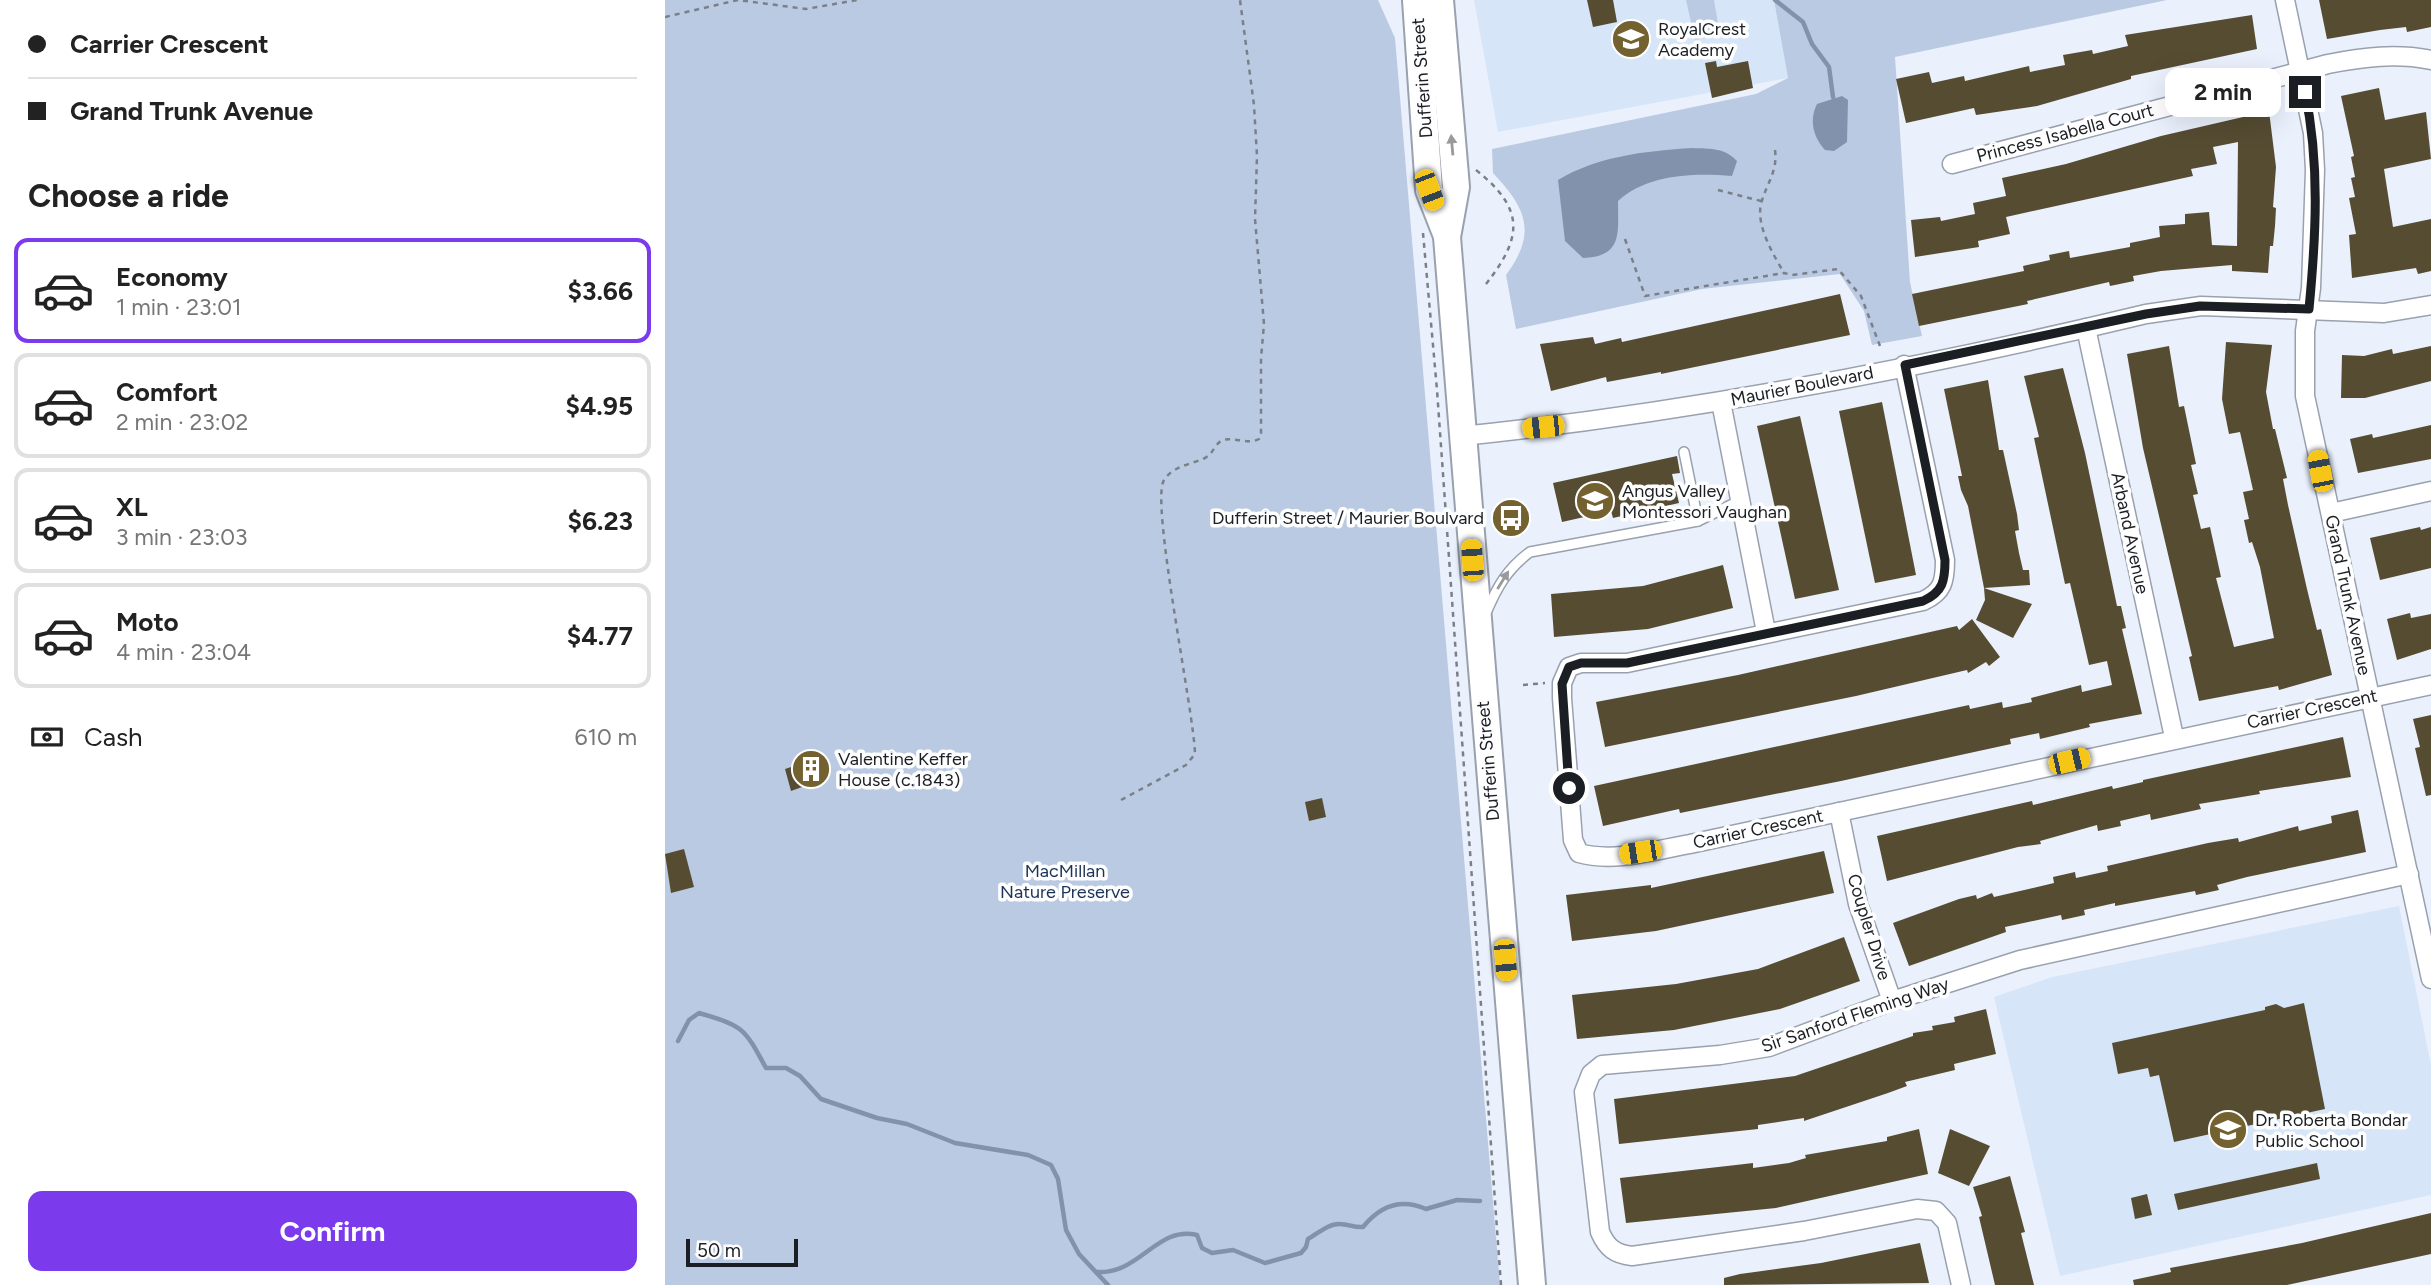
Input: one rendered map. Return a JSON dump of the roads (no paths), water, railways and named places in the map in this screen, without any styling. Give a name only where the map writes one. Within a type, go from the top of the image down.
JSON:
[{"type":"main road","name":"Dufferin Street","points":[[1416,0],[1429,190],[1462,436],[1532,1285]]},
{"type":"main road","name":"Dufferin Street","points":[[1435,233],[1456,187],[1440,0]]},
{"type":"street","name":"Grand Trunk Avenue","points":[[2285,0],[2313,133],[2315,170],[2309,309],[2305,331],[2305,396],[2431,979]]},
{"type":"street","name":"Princess Isabella Court","points":[[1952,164],[2364,57],[2411,56],[2431,60]]},
{"type":"street","name":"Maurier Boulevard","points":[[1462,436],[1622,419],[1721,402],[2146,314],[2200,306],[2384,313],[2431,305]]},
{"type":"street","name":"Arband Avenue","points":[[2086,328],[2175,737]]},
{"type":"street","name":"Carrier Crescent","points":[[1905,365],[1945,560],[1945,582],[1937,594],[1923,601],[1627,663],[1581,663],[1569,667],[1562,684],[1573,839],[1579,853],[1595,857],[1614,856],[1690,844],[2175,737],[2431,685]]},
{"type":"street","points":[[1721,402],[1766,632]]},
{"type":"street","points":[[2331,513],[2431,491]]},
{"type":"street","name":"Coupler Drive","points":[[1839,812],[1858,904],[1892,1001]]},
{"type":"street","name":"Sir Sanford Fleming Way","points":[[1961,1285],[1947,1223],[1936,1211],[1905,1211],[1804,1231],[1632,1256],[1619,1254],[1605,1245],[1600,1232],[1584,1092],[1591,1074],[1602,1065],[1720,1055],[1769,1047],[1892,1001],[2020,960],[2409,874]]},
{"type":"lane","points":[[1684,452],[1698,521]]},
{"type":"lane","points":[[1478,634],[1498,585],[1511,566],[1530,552],[1698,521],[1741,500]]},
{"type":"waterway","points":[[1775,0],[1803,22],[1812,44],[1829,67],[1833,97]]},
{"type":"waterway","points":[[678,1041],[689,1020],[699,1013],[714,1017],[741,1030],[766,1068],[786,1068],[800,1076],[821,1099],[877,1118],[907,1124],[955,1143],[1028,1155],[1051,1165],[1058,1179],[1066,1230],[1079,1254],[1108,1285]]},
{"type":"waterway","points":[[1096,1272],[1125,1266],[1159,1243],[1183,1234],[1197,1235],[1202,1248],[1212,1253],[1233,1250],[1265,1263],[1301,1253],[1308,1239],[1332,1225],[1363,1227],[1376,1214],[1391,1206],[1408,1204],[1426,1209],[1457,1200],[1480,1201]]},
{"type":"place","name":"RoyalCrest Academy","points":[[1631,39]]},
{"type":"place","name":"Angus Valley Montessori Vaughan","points":[[1595,501]]},
{"type":"place","name":"Dufferin Street / Maurier Boulvard","points":[[1511,518]]},
{"type":"place","name":"Valentine Keffer House (c.1843)","points":[[811,769]]},
{"type":"place","name":"Dr. Roberta Bondar Public School","points":[[2228,1130]]},
{"type":"park label","name":"MacMillan Nature Preserve","points":[[1065,882]]}]
